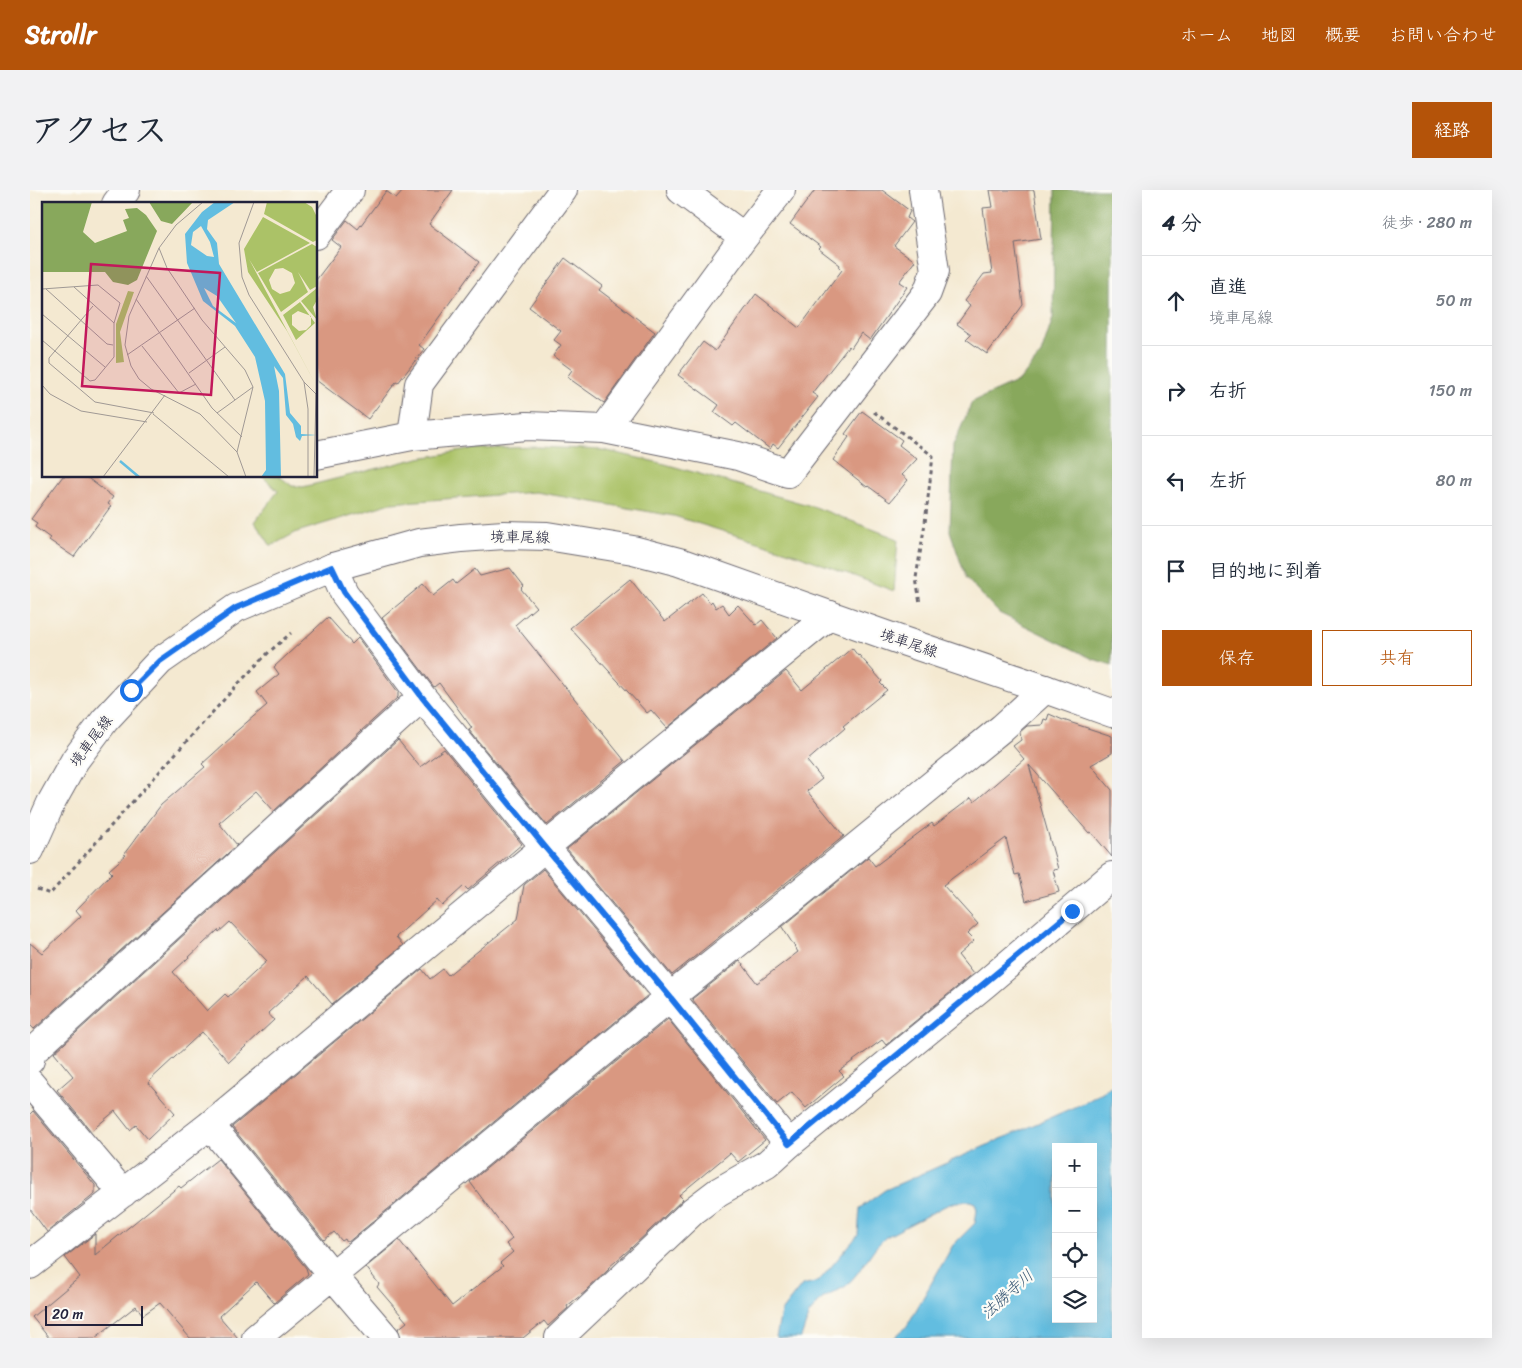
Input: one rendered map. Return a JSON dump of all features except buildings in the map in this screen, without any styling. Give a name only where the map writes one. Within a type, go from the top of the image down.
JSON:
[{"type":"street","points":[[117,202],[126,190]]},
{"type":"street","points":[[318,232],[350,190]]},
{"type":"street","points":[[412,436],[419,384],[563,190]]},
{"type":"street","points":[[681,190],[744,237]]},
{"type":"street","points":[[604,429],[744,237],[781,190]]},
{"type":"street","points":[[318,455],[412,436],[527,426],[604,429],[738,456],[788,473],[927,293],[935,271],[923,190]]},
{"type":"street","name":"境車尾線","points":[[30,850],[51,803],[75,760],[104,720],[160,661],[236,608],[332,567],[419,543],[504,535],[548,536],[633,550],[679,562],[1112,713]]},
{"type":"street","points":[[332,567],[344,592],[422,697],[789,1144]]},
{"type":"street","points":[[30,1266],[210,1125],[545,847],[830,615]]},
{"type":"street","points":[[256,1338],[670,997],[1002,728],[1046,689]]},
{"type":"street","points":[[30,1060],[32,1052],[422,697]]},
{"type":"street","points":[[559,1338],[693,1211],[718,1192],[767,1164],[1112,876]]},
{"type":"street","points":[[30,1083],[123,1193]]},
{"type":"street","points":[[210,1125],[386,1338]]},
{"type":"path","points":[[850,394],[933,456],[916,578],[920,604]]},
{"type":"path","points":[[37,889],[50,894],[237,685],[269,652],[291,633]]},
{"type":"green space","points":[[1055,190],[1112,190],[1112,665],[1093,659],[999,613],[966,578],[950,531],[953,446],[972,402],[1020,380],[1041,354],[1053,318]]},
{"type":"green space","points":[[538,447],[603,450],[665,464],[815,507],[898,539],[894,591],[790,552],[674,516],[536,492],[391,503],[297,532],[271,546],[255,522],[278,491],[264,478],[282,478],[292,486],[303,487],[419,458],[475,449]]},
{"type":"water","name":"法勝寺川","points":[[1112,1086],[1112,1338],[894,1338],[907,1326],[953,1245],[975,1223],[977,1210],[975,1203],[970,1201],[956,1202],[945,1206],[886,1237],[875,1248],[846,1286],[822,1299],[809,1314],[801,1338],[776,1338],[781,1312],[802,1285],[819,1281],[858,1235],[860,1208],[885,1190],[1088,1101]]},
{"type":"route","points":[[131,690],[160,661],[236,608],[332,567],[344,592],[422,697],[789,1144],[1072,911]]}]
